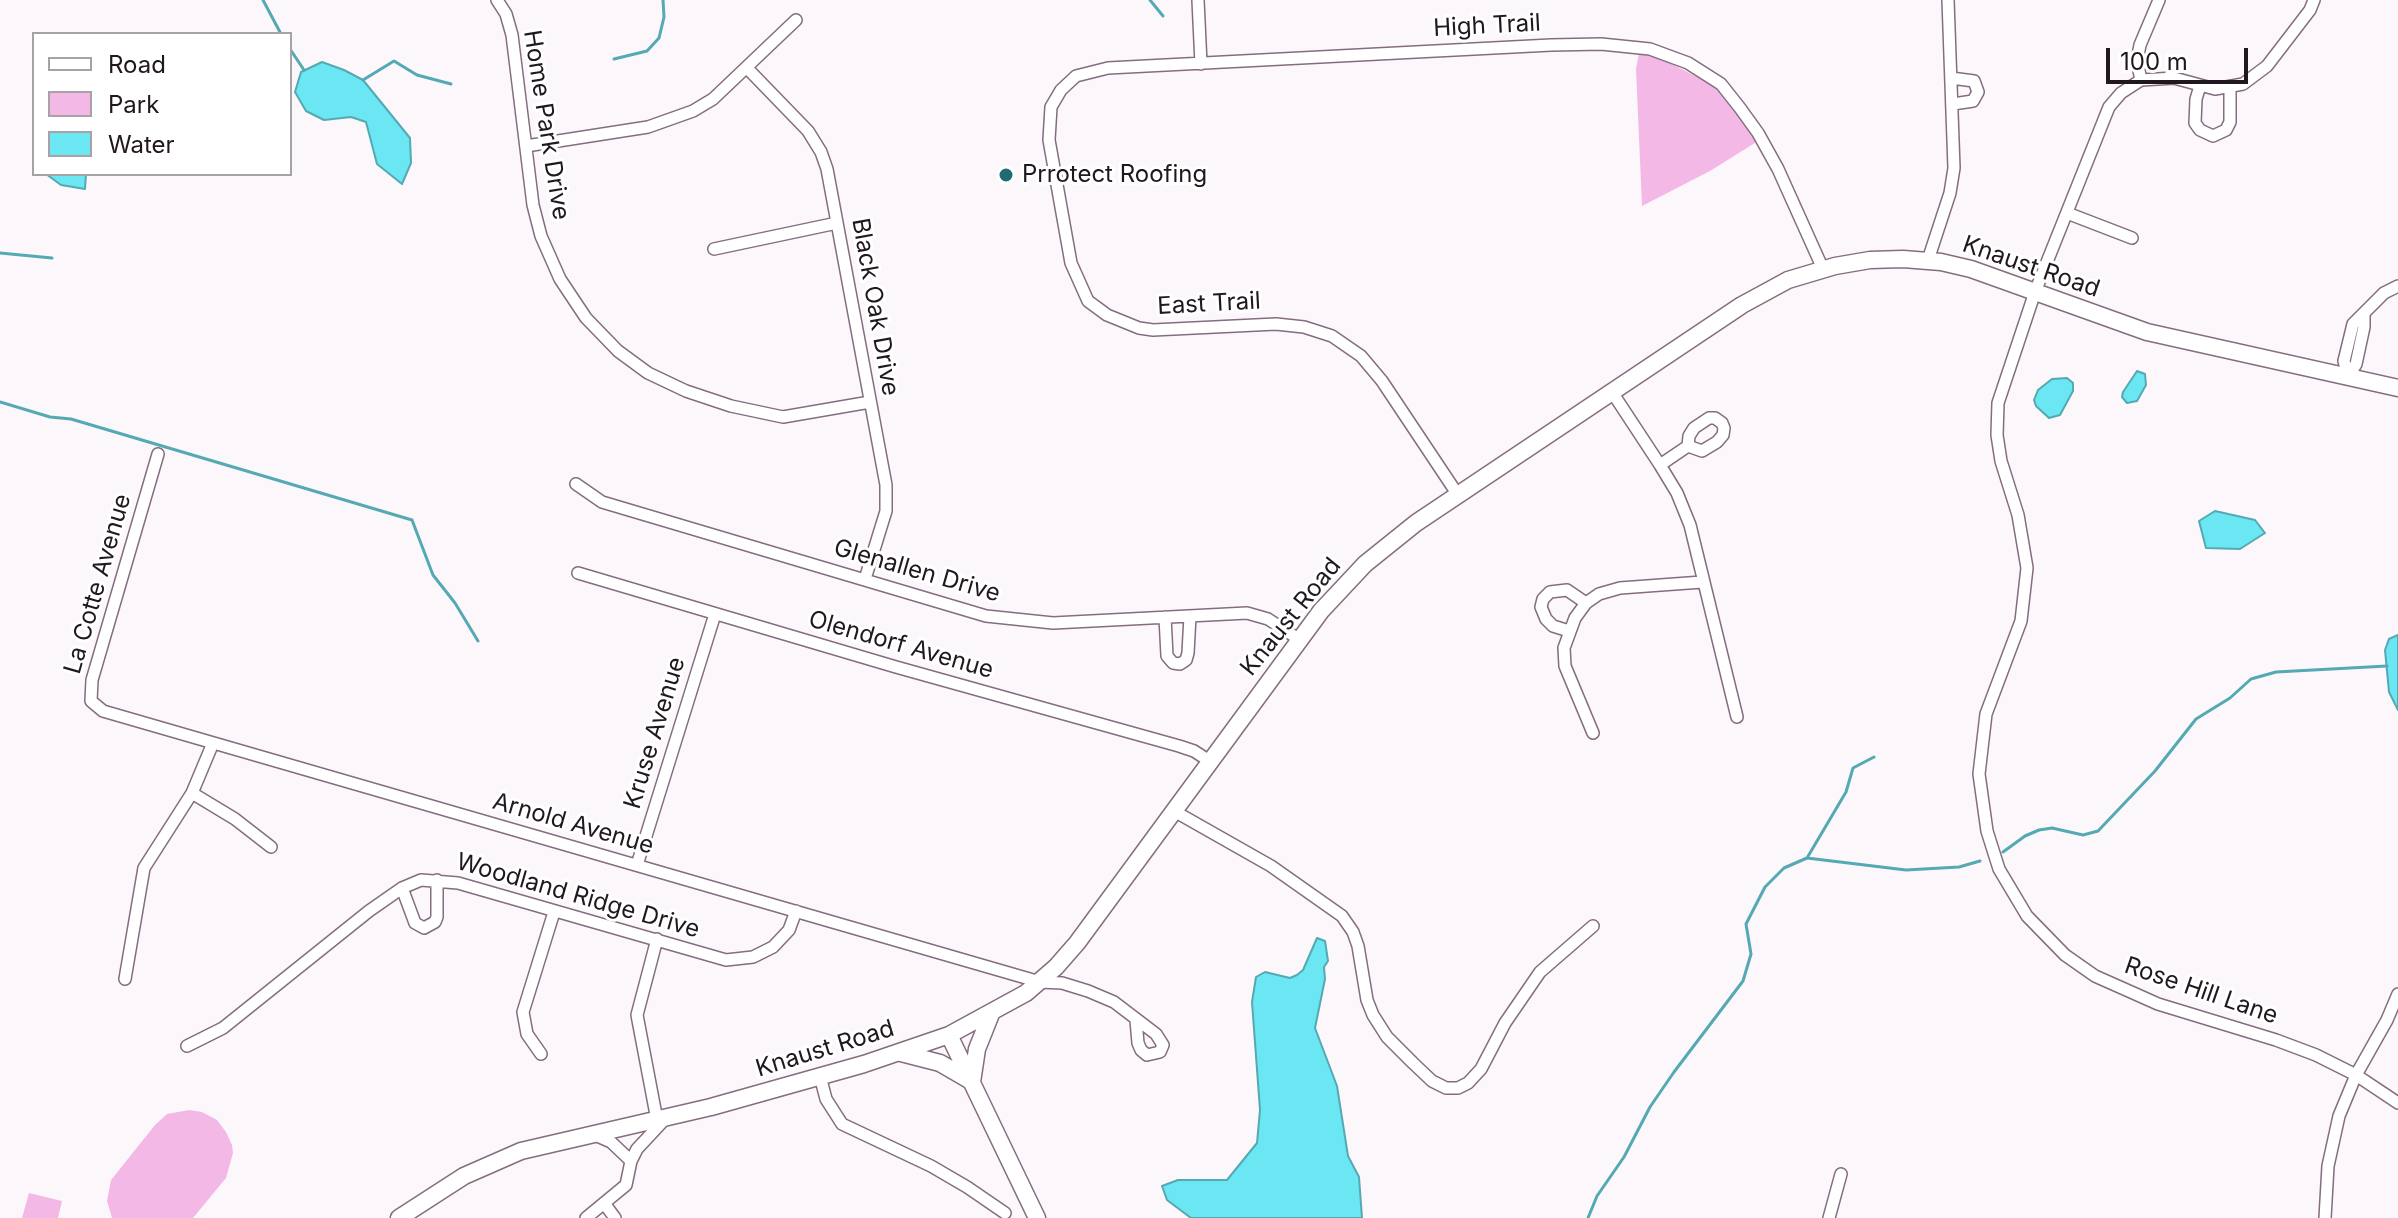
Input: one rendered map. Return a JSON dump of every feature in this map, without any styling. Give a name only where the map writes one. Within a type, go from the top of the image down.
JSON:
[{"type":"main road","name":"Knaust Road","points":[[399,1218],[445,1186],[495,1161],[538,1146],[662,1119],[899,1052],[949,1035],[1016,1000],[1040,982],[1088,929],[1334,595],[1365,564],[1398,536],[1458,495],[1756,296],[1788,280],[1870,260],[1928,260],[1971,269],[2147,332],[2398,388]]},
{"type":"main road","points":[[972,1082],[977,1049],[991,1014]]},
{"type":"main road","points":[[949,1035],[1037,1218]]},
{"type":"main road","points":[[899,1052],[940,1063],[972,1082]]},
{"type":"street","name":"Home Park Drive","points":[[497,0],[506,14],[512,35],[533,205],[541,236],[553,266],[586,318],[648,373],[686,391],[766,415],[791,417],[870,402]]},
{"type":"street","points":[[1198,0],[1201,64]]},
{"type":"street","points":[[1928,260],[1953,182],[1948,0]]},
{"type":"street","points":[[2159,0],[2140,45],[2137,61],[2141,80],[2174,78],[2215,89],[2230,88],[2254,78],[2267,66],[2310,10],[2314,0]]},
{"type":"street","points":[[526,146],[620,133],[663,123],[713,99],[796,20]]},
{"type":"street","name":"High Trail","points":[[1051,107],[1061,90],[1076,76],[1092,70],[1551,45],[1601,44],[1650,49],[1688,63],[1721,84],[1740,108],[1778,169],[1823,269]]},
{"type":"street","name":"Black Oak Drive","points":[[747,68],[808,131],[821,152],[887,497],[886,511],[865,579]]},
{"type":"street","points":[[1951,78],[1974,81],[1978,92],[1973,101],[1953,104]]},
{"type":"street","name":"Rose Hill Lane","points":[[2141,80],[2121,93],[2109,107],[2035,292],[1998,403],[1997,435],[2001,461],[2018,515],[2027,568],[2021,621],[1996,682],[1981,741],[1979,774],[1987,831],[1999,869],[2012,894],[2044,936],[2095,976],[2158,1004],[2316,1055],[2356,1075],[2398,1103]]},
{"type":"street","points":[[2200,86],[2195,123],[2200,130],[2213,136],[2219,135],[2230,122],[2230,88]]},
{"type":"street","name":"East Trail","points":[[1051,107],[1049,140],[1071,263],[1088,301],[1107,315],[1139,328],[1153,330],[1276,324],[1304,327],[1332,336],[1361,356],[1382,381],[1458,495]]},
{"type":"street","points":[[2067,213],[2132,238]]},
{"type":"street","points":[[714,249],[837,223]]},
{"type":"street","points":[[2348,377],[2344,361],[2353,324],[2384,293],[2398,286]]},
{"type":"street","points":[[1612,392],[1677,493],[1690,525],[1737,717]]},
{"type":"street","points":[[1660,465],[1688,446]]},
{"type":"street","name":"La Cotte Avenue","points":[[96,706],[90,698],[92,680],[158,454]]},
{"type":"street","name":"Glenallen Drive","points":[[576,484],[602,502],[997,618],[1053,623],[1253,614],[1268,619],[1300,640]]},
{"type":"street","name":"Olendorf Avenue","points":[[578,573],[1179,746],[1211,762]]},
{"type":"street","points":[[1593,733],[1565,666],[1564,648],[1569,631],[1586,603],[1599,594],[1620,588],[1702,582]]},
{"type":"street","points":[[1569,631],[1553,626],[1546,619],[1541,607],[1543,599],[1550,592],[1567,590],[1586,603]]},
{"type":"street","name":"Kruse Avenue","points":[[637,865],[715,614]]},
{"type":"street","points":[[1165,617],[1167,656],[1173,663],[1180,664],[1186,660],[1188,653],[1190,616]]},
{"type":"street","name":"Arnold Avenue","points":[[96,706],[111,714],[1040,982],[1062,983],[1114,1002],[1136,1020]]},
{"type":"street","points":[[125,979],[144,868],[192,793],[213,743]]},
{"type":"street","points":[[192,793],[235,819],[271,847]]},
{"type":"street","points":[[1174,811],[1271,866],[1342,916],[1358,946],[1367,1000],[1373,1015],[1387,1037],[1432,1081],[1446,1088],[1458,1088],[1468,1083],[1481,1069],[1505,1023],[1540,972],[1593,926]]},
{"type":"street","name":"Woodland Ridge Drive","points":[[187,1046],[223,1028],[402,888],[421,880],[458,883],[726,960],[753,957],[781,939],[789,930],[796,911]]},
{"type":"street","points":[[402,888],[415,923],[424,928],[435,922],[437,917],[437,880]]},
{"type":"street","points":[[541,1054],[527,1034],[523,1012],[554,912]]},
{"type":"street","points":[[586,1218],[626,1185],[631,1161],[662,1119],[637,1015],[657,939]]},
{"type":"street","points":[[2325,1218],[2331,1147],[2339,1116],[2356,1075],[2398,994]]},
{"type":"street","points":[[820,1076],[826,1099],[842,1124],[931,1166],[1005,1213]]},
{"type":"street","points":[[592,1134],[611,1142],[631,1161]]},
{"type":"street","points":[[1829,1218],[1841,1174]]},
{"type":"street","points":[[604,1203],[615,1218]]},
{"type":"green space","points":[[1639,53],[1650,53],[1719,88],[1758,141],[1710,171],[1642,206],[1636,69]]},
{"type":"green space","points":[[189,1110],[202,1112],[217,1120],[226,1132],[233,1153],[226,1178],[193,1218],[112,1218],[107,1201],[111,1180],[167,1114]]},
{"type":"green space","points":[[29,1193],[62,1201],[58,1218],[22,1218]]},
{"type":"water","points":[[322,62],[363,80],[410,138],[411,163],[402,184],[377,164],[366,122],[351,117],[324,120],[306,111],[295,92],[301,72]]},
{"type":"water","points":[[49,176],[86,176],[85,189],[61,185]]},
{"type":"water","points":[[2137,371],[2145,374],[2146,385],[2137,401],[2127,403],[2122,397],[2123,392]]},
{"type":"water","points":[[2067,378],[2073,383],[2073,391],[2060,415],[2049,418],[2036,406],[2034,400],[2038,390],[2052,379]]},
{"type":"water","points":[[2215,511],[2255,520],[2265,533],[2240,549],[2206,548],[2199,521]]},
{"type":"water","points":[[2398,635],[2398,710],[2389,692],[2385,650],[2389,639]]},
{"type":"water","points":[[1317,938],[1325,941],[1328,961],[1324,967],[1325,979],[1315,1028],[1337,1086],[1348,1156],[1359,1177],[1362,1218],[1191,1218],[1167,1200],[1162,1186],[1178,1180],[1227,1180],[1257,1143],[1260,1110],[1252,1002],[1256,977],[1265,972],[1290,978],[1297,975],[1303,970]]},
{"type":"waterway","points":[[263,0],[280,32]]},
{"type":"waterway","points":[[614,59],[647,51],[659,38],[664,17],[663,0]]},
{"type":"waterway","points":[[1150,0],[1163,16]]},
{"type":"waterway","points":[[292,52],[304,70]]},
{"type":"waterway","points":[[363,80],[394,61],[417,75],[451,84]]},
{"type":"waterway","points":[[0,253],[52,258]]},
{"type":"waterway","points":[[0,402],[50,417],[71,419],[412,520],[433,575],[455,603],[478,641]]},
{"type":"waterway","points":[[2003,852],[2039,830],[2052,828],[2083,835],[2098,831],[2155,771],[2196,719],[2230,698],[2251,679],[2276,672],[2387,666]]},
{"type":"waterway","points":[[1807,858],[1846,792],[1853,768],[1874,757]]},
{"type":"waterway","points":[[1588,1218],[1597,1196],[1624,1157],[1650,1107],[1743,981],[1751,954],[1746,924],[1765,887],[1784,868],[1807,858],[1906,870],[1959,867],[1980,861]]},
{"type":"place","name":"Prrotect Roofing","points":[[1006,175]]}]
